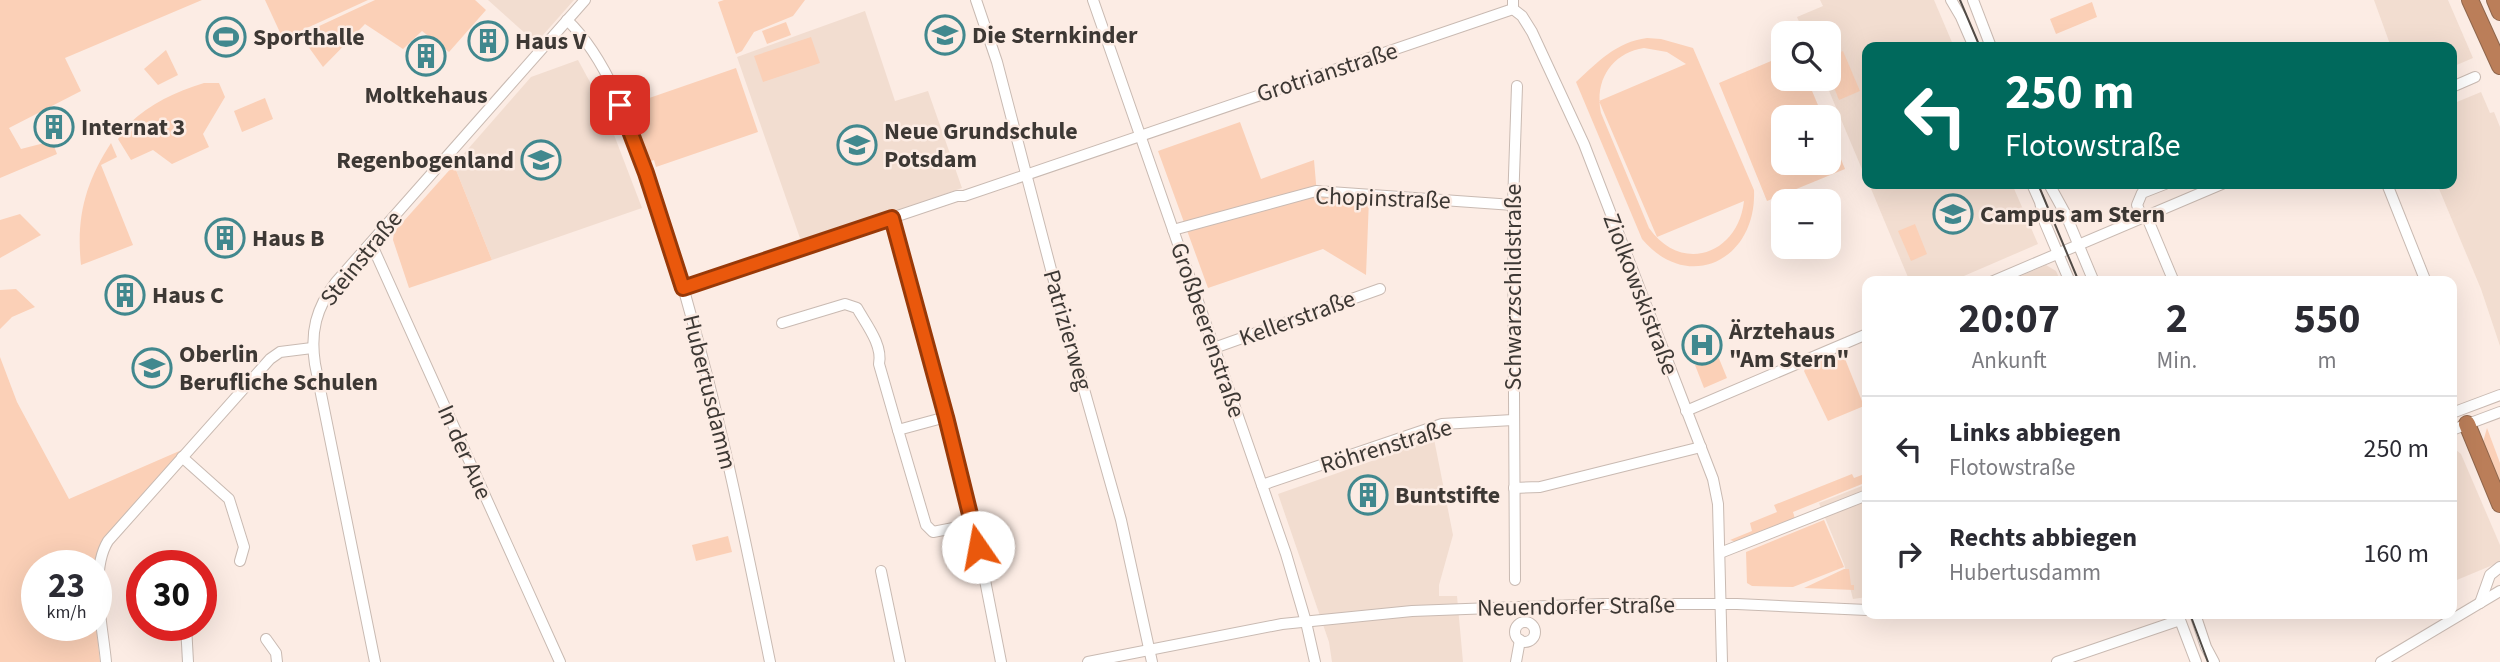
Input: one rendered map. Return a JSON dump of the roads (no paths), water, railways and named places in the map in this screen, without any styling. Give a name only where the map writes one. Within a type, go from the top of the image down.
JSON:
[{"type":"highway","points":[[2470,0],[2500,66]]},
{"type":"highway","points":[[2480,0],[2500,47]]},
{"type":"highway","points":[[2495,0],[2500,12]]},
{"type":"highway","points":[[2458,419],[2500,504]]},
{"type":"street","name":"Steinstraße","points":[[375,662],[312,348],[314,324],[322,302],[336,282],[585,0]]},
{"type":"street","name":"Patrizierweg","points":[[976,0],[997,62],[1059,303],[1121,520],[1152,662]]},
{"type":"street","name":"Großbeerenstraße","points":[[1093,0],[1286,554],[1315,662]]},
{"type":"street","points":[[1951,0],[1972,42]]},
{"type":"street","points":[[1973,0],[1989,42]]},
{"type":"street","name":"Grotrianstraße","points":[[683,288],[957,196],[964,196],[1513,4]]},
{"type":"street","name":"Ziolkowskistraße","points":[[1513,4],[1528,24],[1561,91],[1713,479],[1718,504],[1722,662]]},
{"type":"street","name":"Hubertusdamm","points":[[567,20],[579,31],[620,105],[646,173],[683,288],[722,434],[770,662]]},
{"type":"street","points":[[2457,85],[2475,77]]},
{"type":"street","name":"Schwarzschildstraße","points":[[1515,580],[1513,205],[1517,86]]},
{"type":"street","points":[[2034,189],[2067,276]]},
{"type":"street","points":[[2052,189],[2066,215],[2091,276]]},
{"type":"street","points":[[2152,189],[2141,193],[2137,205],[2171,276]]},
{"type":"street","points":[[2005,276],[2210,189]]},
{"type":"street","points":[[2389,189],[2424,276]]},
{"type":"street","name":"Chopinstraße","points":[[1173,230],[1316,191],[1513,205]]},
{"type":"street","points":[[892,218],[974,524],[1001,662]]},
{"type":"street","name":"In der Aue","points":[[371,243],[560,662]]},
{"type":"street","name":"Kellerstraße","points":[[1213,348],[1380,289]]},
{"type":"street","points":[[782,323],[845,304],[857,308],[875,339],[879,364],[926,526],[933,532],[974,524]]},
{"type":"street","points":[[1686,411],[1862,336]]},
{"type":"street","points":[[106,662],[98,576],[101,555],[108,541],[270,359],[280,352],[312,348]]},
{"type":"street","points":[[2458,419],[2500,395]]},
{"type":"street","points":[[2458,419],[2500,412]]},
{"type":"street","points":[[898,430],[946,417]]},
{"type":"street","name":"Röhrenstraße","points":[[1262,485],[1442,424],[1513,420]]},
{"type":"street","points":[[1514,488],[1540,487],[1701,447]]},
{"type":"street","points":[[182,457],[229,499],[244,547],[240,561]]},
{"type":"street","points":[[1720,553],[1862,497]]},
{"type":"street","points":[[2480,603],[2490,575],[2500,567]]},
{"type":"street","points":[[881,571],[900,662]]},
{"type":"street","points":[[2457,617],[2500,591]]},
{"type":"street","name":"Neuendorfer Straße","points":[[1088,662],[1282,624],[1412,611],[1516,606],[1721,604],[1862,608]]},
{"type":"street","points":[[2197,619],[2214,662]]},
{"type":"street","points":[[2381,662],[2453,619]]},
{"type":"street","points":[[2057,662],[2180,620],[2196,662]]},
{"type":"street","points":[[266,639],[276,653],[277,662]]},
{"type":"street","points":[[1516,662],[1520,640]]},
{"type":"street","points":[[187,641],[188,662]]},
{"type":"tram line","points":[[1960,0],[1978,42]]},
{"type":"tram line","points":[[2040,189],[2076,276]]},
{"type":"tram line","points":[[2192,619],[2208,662]]},
{"type":"place","name":"Die Sternkinder","points":[[945,35]]},
{"type":"place","name":"Sporthalle","points":[[226,37]]},
{"type":"place","name":"Haus V","points":[[488,41]]},
{"type":"place","name":"Moltkehaus","points":[[426,56]]},
{"type":"place","name":"Internat 3","points":[[54,127]]},
{"type":"place","name":"Neue Grundschule Potsdam","points":[[857,145]]},
{"type":"place","name":"Regenbogenland","points":[[541,160]]},
{"type":"place","name":"Campus am Stern","points":[[1953,214]]},
{"type":"place","name":"Haus B","points":[[225,238]]},
{"type":"place","name":"Haus C","points":[[125,295]]},
{"type":"place","name":"Ärztehaus \"Am Stern\"","points":[[1702,345]]},
{"type":"place","name":"Oberlin Berufliche Schulen","points":[[152,368]]},
{"type":"place","name":"Buntstifte","points":[[1368,495]]}]
